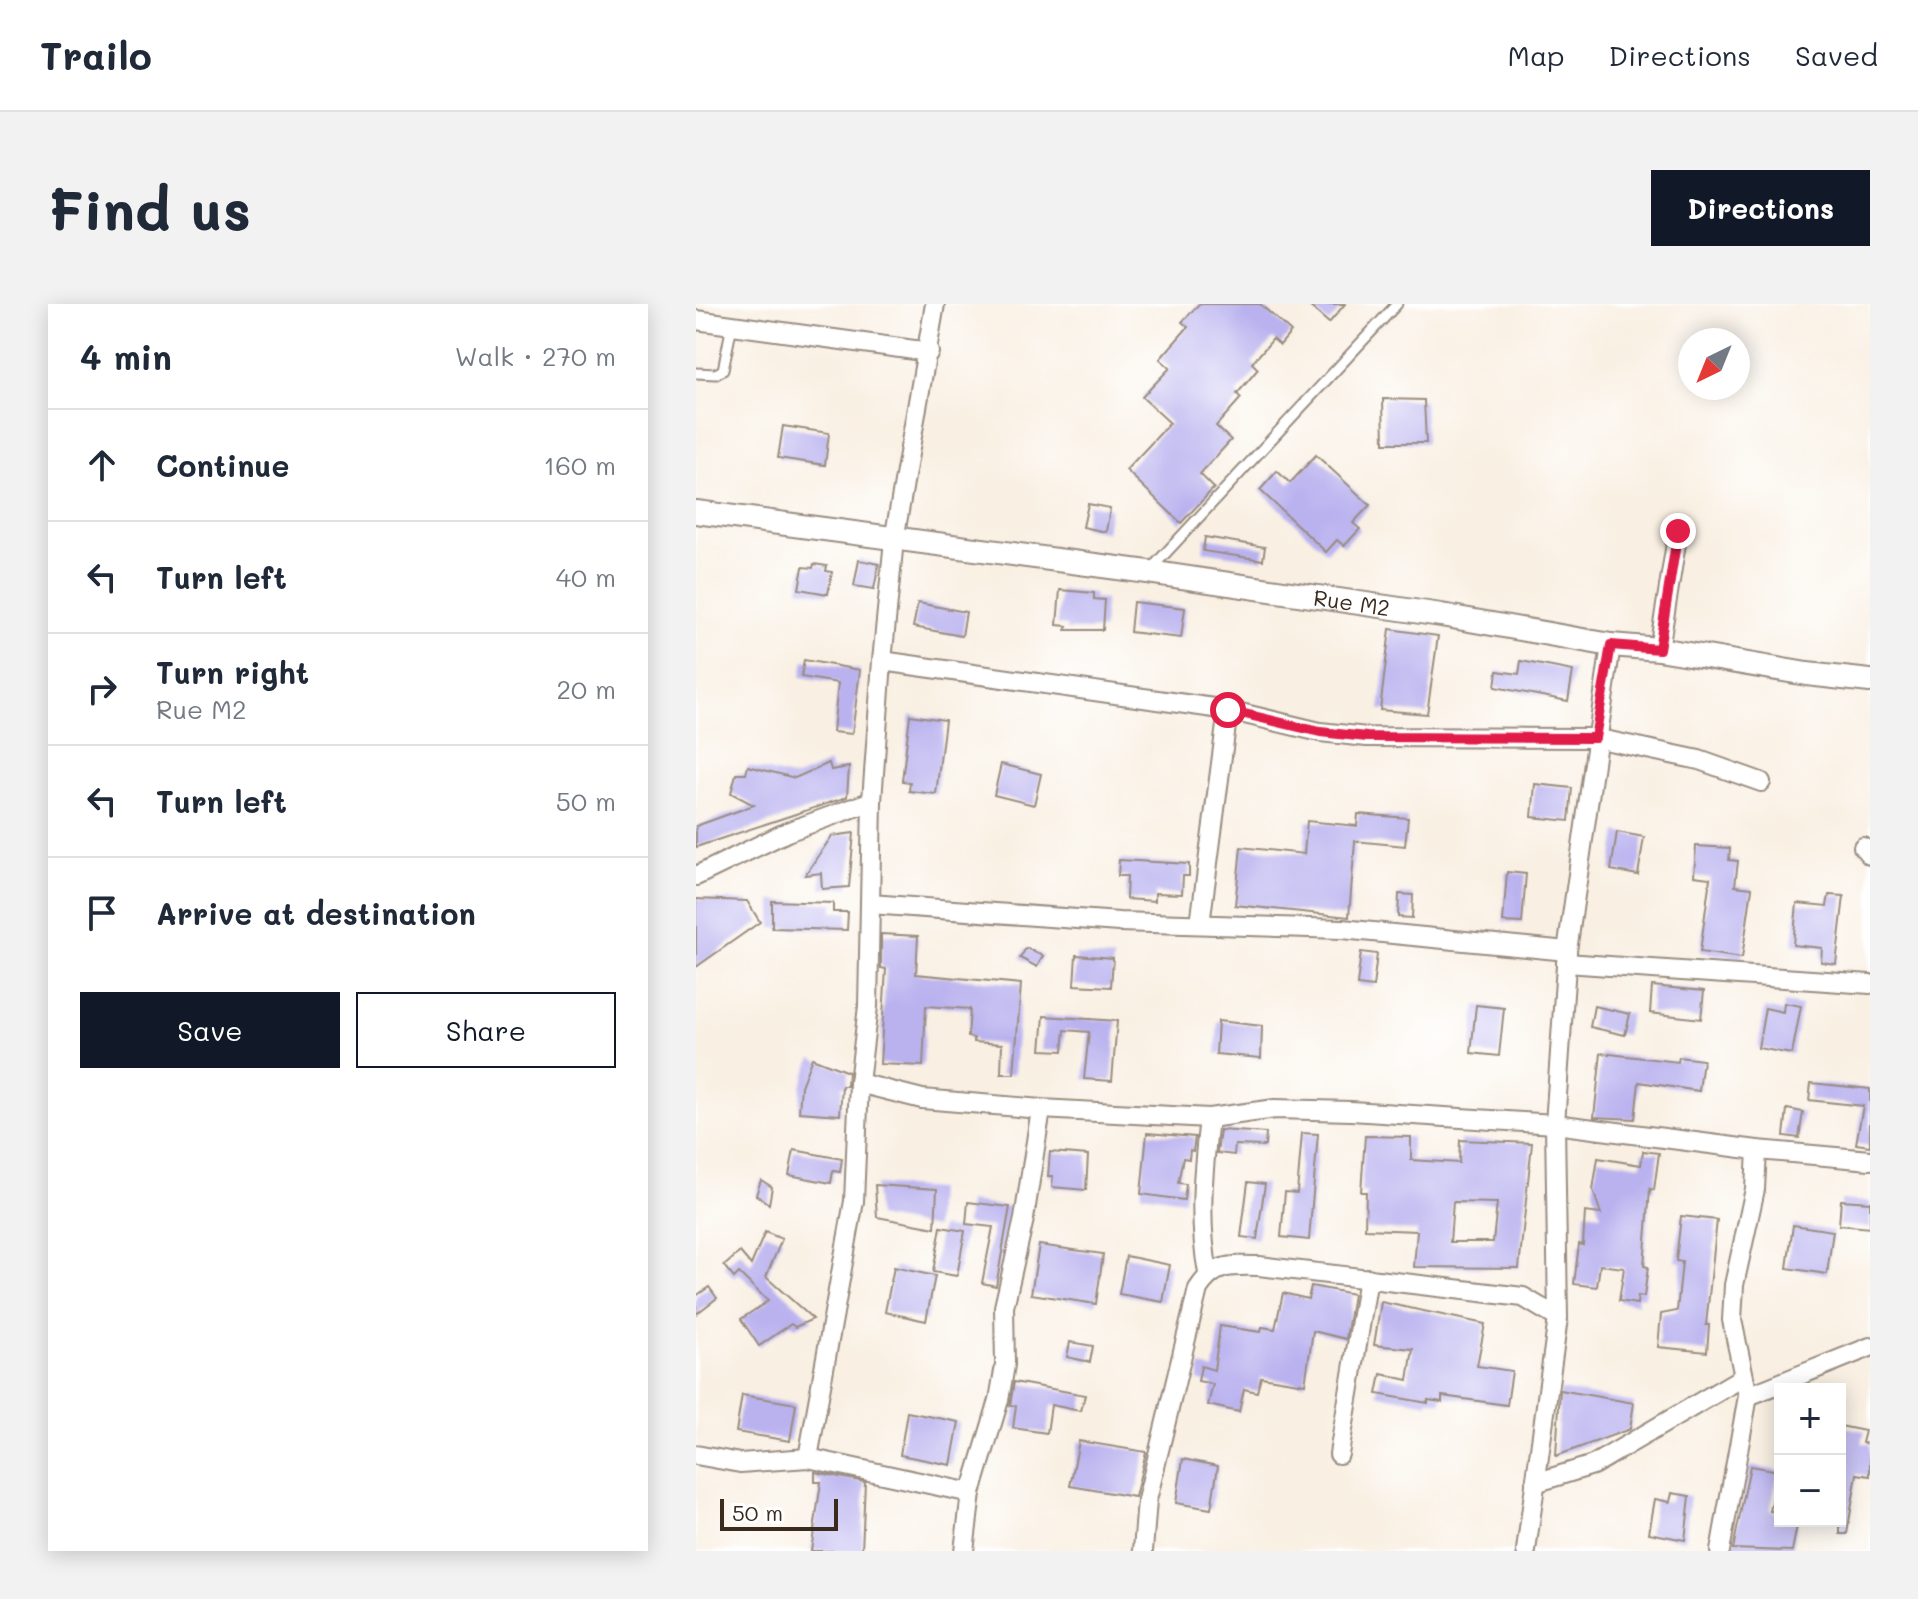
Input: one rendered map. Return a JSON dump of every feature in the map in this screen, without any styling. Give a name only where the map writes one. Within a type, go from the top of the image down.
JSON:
[{"type":"street","points":[[808,1458],[854,1201],[859,1083],[868,1006],[872,801],[882,661],[894,540],[935,304]]},
{"type":"street","points":[[696,320],[929,352]]},
{"type":"street","name":"Rue M2","points":[[696,512],[1148,572],[1441,615],[1611,645],[1659,649],[1807,674],[1870,681]]},
{"type":"street","points":[[1659,649],[1678,531]]},
{"type":"street","points":[[1526,1551],[1558,1318],[1555,1124],[1566,957],[1595,738],[1611,645]]},
{"type":"street","points":[[882,661],[1228,710],[1320,732],[1367,737],[1595,738],[1699,760],[1761,782]]},
{"type":"street","name":"Rue M2","points":[[1807,674],[1870,695]]},
{"type":"street","points":[[1200,924],[1228,710]]},
{"type":"street","points":[[696,876],[787,832],[872,801]]},
{"type":"street","points":[[870,904],[1200,924],[1342,929],[1566,957],[1870,984]]},
{"type":"street","points":[[859,1083],[922,1099],[1041,1109],[1209,1118],[1275,1109],[1555,1124],[1757,1150],[1870,1160]]},
{"type":"street","points":[[964,1551],[971,1493],[999,1400],[1005,1365],[1004,1307],[1024,1219],[1041,1109]]},
{"type":"street","points":[[1208,1273],[1201,1234],[1200,1197],[1209,1118]]},
{"type":"street","points":[[1720,1551],[1748,1396],[1732,1320],[1734,1285],[1755,1189],[1757,1150]]},
{"type":"street","points":[[1143,1551],[1151,1485],[1198,1289],[1208,1273],[1226,1265],[1523,1297],[1558,1318]]},
{"type":"street","points":[[1339,1454],[1368,1278]]},
{"type":"street","points":[[1748,1396],[1870,1347]]},
{"type":"street","points":[[1535,1483],[1605,1459],[1743,1377]]},
{"type":"street","points":[[696,1455],[740,1463],[808,1458],[971,1493]]},
{"type":"lane","points":[[1148,572],[1397,304]]},
{"type":"lane","points":[[696,373],[716,374],[723,370],[732,325]]},
{"type":"building","points":[[1199,304],[1260,304],[1291,332],[1280,345],[1273,339],[1252,363],[1258,369],[1237,394],[1241,398],[1216,426],[1231,440],[1200,474],[1214,488],[1181,523],[1126,470],[1170,423],[1142,397],[1170,368],[1160,359],[1188,327],[1182,322]]},
{"type":"building","points":[[1307,304],[1345,304],[1329,323]]},
{"type":"building","points":[[1383,399],[1424,400],[1426,443],[1384,443]]},
{"type":"building","points":[[783,426],[829,433],[825,465],[778,458]]},
{"type":"building","points":[[1316,455],[1370,505],[1353,523],[1360,529],[1344,546],[1337,540],[1326,552],[1260,490],[1277,471],[1290,483]]},
{"type":"building","points":[[1088,504],[1110,508],[1106,532],[1083,527]]},
{"type":"building","points":[[1205,537],[1265,547],[1263,560],[1203,551]]},
{"type":"building","points":[[859,560],[879,564],[874,589],[854,586]]},
{"type":"building","points":[[814,564],[827,566],[826,571],[832,572],[828,594],[799,589],[803,567],[813,568]]},
{"type":"building","points":[[1060,590],[1094,593],[1094,599],[1105,600],[1103,630],[1066,630],[1067,626],[1057,625]]},
{"type":"building","points":[[1133,602],[1185,608],[1181,638],[1130,632]]},
{"type":"building","points":[[918,603],[966,612],[962,636],[913,627]]},
{"type":"building","points":[[1390,629],[1438,636],[1427,714],[1380,710]]},
{"type":"building","points":[[804,660],[860,670],[852,734],[833,732],[838,683],[801,677]]},
{"type":"building","points":[[1521,661],[1573,671],[1568,701],[1495,687],[1497,671],[1519,674]]},
{"type":"building","points":[[910,715],[945,720],[936,794],[909,791],[910,782],[902,781]]},
{"type":"building","points":[[829,763],[831,770],[849,767],[847,797],[696,847],[696,826],[754,805],[731,793],[736,774],[746,774],[748,766],[795,778]]},
{"type":"building","points":[[1001,764],[1041,774],[1034,805],[994,795]]},
{"type":"building","points":[[1535,784],[1572,788],[1569,821],[1532,817]]},
{"type":"building","points":[[1358,814],[1408,818],[1405,846],[1355,841],[1349,917],[1235,905],[1241,847],[1304,854],[1307,821],[1357,826]]},
{"type":"building","points":[[1617,832],[1644,837],[1638,875],[1611,870]]},
{"type":"building","points":[[854,833],[849,887],[822,889],[821,873],[805,875],[832,836]]},
{"type":"building","points":[[1696,846],[1730,848],[1729,860],[1738,861],[1735,886],[1752,888],[1742,958],[1700,952],[1710,878],[1694,876]]},
{"type":"building","points":[[1119,860],[1189,864],[1189,876],[1183,876],[1182,894],[1155,893],[1155,901],[1126,899],[1127,876],[1118,876]]},
{"type":"building","points":[[1507,872],[1526,874],[1522,923],[1503,922]]},
{"type":"building","points":[[1399,894],[1413,895],[1412,918],[1398,917]]},
{"type":"building","points":[[1829,895],[1844,896],[1836,964],[1821,962],[1822,948],[1793,945],[1797,903],[1827,906]]},
{"type":"building","points":[[696,899],[747,901],[760,922],[696,967]]},
{"type":"building","points":[[772,901],[833,903],[833,912],[848,912],[847,930],[772,928]]},
{"type":"building","points":[[881,934],[918,936],[916,974],[1021,984],[1014,1074],[1001,1074],[1002,1044],[974,1042],[974,1038],[968,1037],[970,1009],[926,1006],[923,1066],[880,1064],[886,969],[881,968]]},
{"type":"building","points":[[1026,948],[1043,956],[1037,967],[1020,958]]},
{"type":"building","points":[[1361,952],[1377,954],[1373,987],[1357,985]]},
{"type":"building","points":[[1076,955],[1113,958],[1111,987],[1074,985]]},
{"type":"building","points":[[1652,986],[1704,991],[1701,1019],[1650,1013]]},
{"type":"building","points":[[1784,1003],[1801,1006],[1792,1054],[1758,1048],[1765,1008],[1783,1012]]},
{"type":"building","points":[[1476,1005],[1504,1008],[1499,1056],[1471,1053]]},
{"type":"building","points":[[1594,1006],[1630,1014],[1625,1035],[1590,1027]]},
{"type":"building","points":[[1044,1016],[1117,1021],[1112,1081],[1084,1079],[1089,1032],[1065,1030],[1063,1051],[1041,1050]]},
{"type":"building","points":[[1218,1021],[1262,1026],[1261,1058],[1216,1054]]},
{"type":"building","points":[[1601,1053],[1678,1062],[1679,1057],[1703,1060],[1699,1091],[1639,1082],[1635,1119],[1594,1117]]},
{"type":"building","points":[[812,1058],[848,1072],[847,1086],[842,1086],[840,1115],[799,1112],[801,1086]]},
{"type":"building","points":[[1811,1083],[1870,1089],[1870,1146],[1856,1144],[1863,1106],[1809,1100]]},
{"type":"building","points":[[1787,1109],[1803,1112],[1799,1138],[1784,1136]]},
{"type":"building","points":[[1220,1130],[1266,1133],[1265,1146],[1235,1145],[1234,1155],[1217,1153]]},
{"type":"building","points":[[1147,1133],[1195,1137],[1189,1159],[1183,1158],[1178,1183],[1186,1184],[1184,1200],[1141,1194]]},
{"type":"building","points":[[1302,1133],[1318,1134],[1309,1240],[1281,1237],[1285,1192],[1297,1193]]},
{"type":"building","points":[[1365,1136],[1411,1137],[1411,1160],[1459,1163],[1460,1140],[1532,1143],[1519,1268],[1414,1267],[1417,1231],[1365,1229],[1366,1192],[1361,1192]],"holes":[[[1453,1202],[1497,1203],[1493,1242],[1450,1242]]]},
{"type":"building","points":[[794,1150],[842,1159],[840,1172],[833,1171],[831,1183],[789,1175]]},
{"type":"building","points":[[1643,1151],[1659,1153],[1654,1190],[1650,1189],[1644,1297],[1638,1296],[1637,1304],[1619,1301],[1624,1268],[1600,1265],[1597,1287],[1574,1284],[1579,1244],[1583,1245],[1585,1212],[1601,1214],[1593,1190],[1598,1158],[1641,1165]]},
{"type":"building","points":[[1050,1152],[1088,1155],[1086,1190],[1052,1187],[1053,1176],[1048,1176]]},
{"type":"building","points":[[761,1180],[772,1187],[769,1204],[756,1195]]},
{"type":"building","points":[[1248,1182],[1265,1184],[1257,1239],[1241,1237]]},
{"type":"building","points":[[875,1185],[937,1189],[935,1228],[877,1217]]},
{"type":"building","points":[[1841,1200],[1870,1202],[1870,1228],[1839,1225]]},
{"type":"building","points":[[968,1202],[1010,1207],[996,1286],[982,1283],[993,1227],[966,1224]]},
{"type":"building","points":[[1681,1216],[1717,1220],[1706,1325],[1709,1325],[1707,1352],[1658,1347],[1661,1314],[1677,1311],[1682,1262],[1676,1261]]},
{"type":"building","points":[[1793,1225],[1833,1231],[1827,1274],[1787,1268]]},
{"type":"building","points":[[941,1227],[965,1231],[957,1276],[933,1272]]},
{"type":"building","points":[[765,1232],[782,1239],[766,1277],[813,1319],[795,1327],[791,1324],[759,1346],[741,1319],[768,1301],[739,1273],[734,1278],[724,1266],[740,1252],[751,1265]]},
{"type":"building","points":[[1039,1245],[1103,1254],[1096,1304],[1031,1294]]},
{"type":"building","points":[[1126,1256],[1170,1265],[1163,1302],[1119,1294]]},
{"type":"building","points":[[894,1267],[935,1276],[926,1321],[885,1312]]},
{"type":"building","points":[[1311,1286],[1353,1294],[1346,1339],[1313,1331],[1305,1384],[1261,1377],[1257,1392],[1244,1389],[1239,1412],[1208,1405],[1213,1384],[1198,1381],[1201,1366],[1214,1370],[1220,1326],[1261,1332],[1262,1327],[1275,1329],[1283,1293],[1308,1299]]},
{"type":"building","points":[[709,1287],[717,1298],[696,1314],[696,1296]]},
{"type":"building","points":[[1381,1302],[1485,1324],[1477,1366],[1512,1371],[1507,1405],[1442,1396],[1442,1402],[1428,1400],[1428,1403],[1377,1394],[1381,1374],[1408,1380],[1413,1349],[1374,1345]]},
{"type":"building","points":[[1070,1342],[1093,1346],[1090,1362],[1067,1357]]},
{"type":"building","points":[[1014,1382],[1085,1395],[1081,1411],[1051,1405],[1047,1433],[1013,1428],[1016,1406],[1010,1405]]},
{"type":"building","points":[[1560,1390],[1634,1403],[1630,1429],[1556,1456]]},
{"type":"building","points":[[742,1395],[796,1404],[790,1441],[736,1432]]},
{"type":"building","points":[[907,1412],[959,1422],[951,1465],[900,1455]]},
{"type":"building","points":[[1846,1427],[1865,1431],[1862,1443],[1870,1444],[1870,1476],[1857,1474],[1847,1534],[1840,1534],[1840,1527],[1846,1527]]},
{"type":"building","points":[[1079,1441],[1146,1452],[1135,1497],[1070,1486]]},
{"type":"building","points":[[1183,1459],[1218,1466],[1211,1509],[1176,1503]]},
{"type":"building","points":[[1750,1466],[1774,1470],[1770,1511],[1774,1511],[1774,1527],[1797,1527],[1792,1551],[1733,1549]]},
{"type":"building","points":[[815,1472],[865,1482],[862,1551],[811,1551],[821,1482],[815,1482]]},
{"type":"building","points":[[1672,1493],[1690,1496],[1685,1540],[1649,1533],[1655,1499],[1670,1502]]},
{"type":"route","points":[[1228,710],[1320,732],[1367,737],[1595,738],[1611,645],[1659,649],[1678,531]]}]
